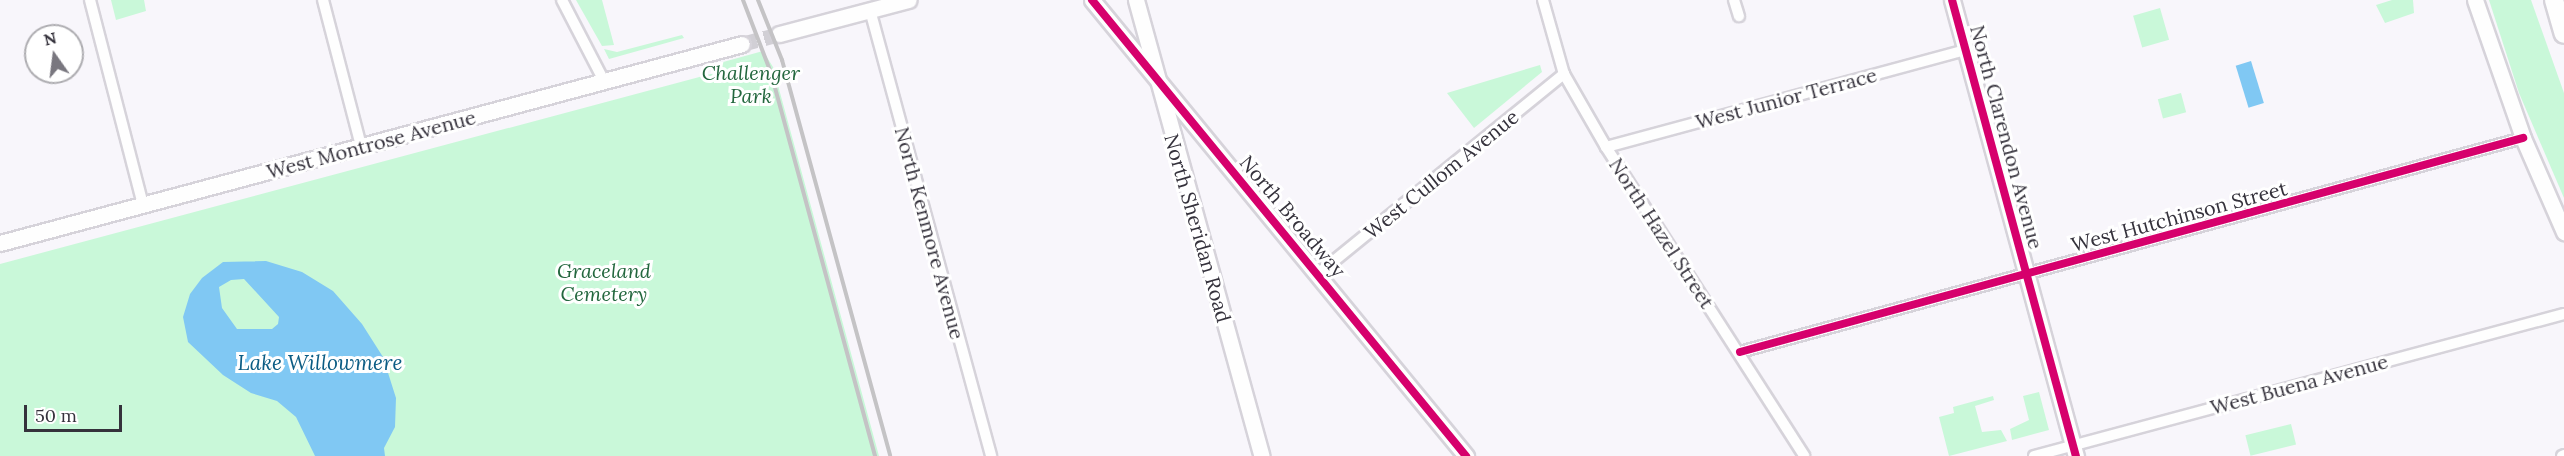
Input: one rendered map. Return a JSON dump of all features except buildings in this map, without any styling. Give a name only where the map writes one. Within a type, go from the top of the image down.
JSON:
[{"type":"highway","points":[[2554,0],[2564,34]]},
{"type":"main road","points":[[779,34],[909,0]]},
{"type":"main road","name":"North Broadway","points":[[1092,0],[1319,273],[1466,456]]},
{"type":"main road","name":"North Sheridan Road","points":[[1136,0],[1262,456]]},
{"type":"main road","name":"North Clarendon Avenue","points":[[1952,0],[2075,451]]},
{"type":"main road","points":[[2475,0],[2523,138],[2564,232]]},
{"type":"main road","name":"West Montrose Avenue","points":[[0,243],[742,44]]},
{"type":"street","points":[[90,0],[143,205]]},
{"type":"street","points":[[323,0],[361,146]]},
{"type":"street","points":[[562,0],[604,81]]},
{"type":"street","name":"North Hazel Street","points":[[1544,0],[1564,74],[1606,147],[1740,352],[1804,456]]},
{"type":"street","points":[[1734,0],[1738,16]]},
{"type":"street","name":"North Kenmore Avenue","points":[[870,10],[991,456]]},
{"type":"street","name":"West Junior Terrace","points":[[1606,147],[1966,50]]},
{"type":"street","name":"West Cullom Avenue","points":[[1319,273],[1564,74]]},
{"type":"street","name":"West Hutchinson Street","points":[[1740,352],[2523,138]]},
{"type":"street","name":"West Buena Avenue","points":[[2034,456],[2075,451],[2564,314]]},
{"type":"green space","points":[[111,0],[144,0],[146,11],[116,20]]},
{"type":"green space","points":[[576,0],[602,0],[614,45],[602,46]]},
{"type":"green space","points":[[2392,0],[2413,0],[2414,13],[2385,23],[2376,5]]},
{"type":"green space","points":[[2489,0],[2531,0],[2564,93],[2564,198],[2519,93]]},
{"type":"green space","points":[[2160,8],[2169,40],[2142,47],[2133,16]]},
{"type":"green space","points":[[682,35],[684,38],[609,59],[604,49],[617,52]]},
{"type":"green space","name":"Graceland Cemetery","points":[[763,51],[773,67],[879,456],[0,456],[0,264],[718,72],[716,64]]},
{"type":"green space","points":[[1540,65],[1542,72],[1474,128],[1447,93]]},
{"type":"green space","points":[[2181,93],[2186,112],[2163,119],[2158,99]]},
{"type":"green space","points":[[2039,392],[2049,430],[2012,440],[2010,429],[2029,420],[2023,396]]},
{"type":"green space","points":[[1993,396],[1994,400],[1975,406],[1982,432],[2001,430],[2007,441],[1949,456],[1939,417],[1954,413],[1953,407]]},
{"type":"green space","points":[[2291,424],[2296,444],[2250,456],[2245,435]]},
{"type":"water","points":[[2251,61],[2264,103],[2249,108],[2236,66]]},
{"type":"water","name":"Lake Willowmere","points":[[266,261],[302,272],[333,291],[362,324],[383,357],[396,398],[395,427],[384,448],[385,456],[315,456],[296,417],[277,401],[251,393],[223,375],[188,342],[183,317],[190,294],[202,278],[223,262]],"holes":[[[244,279],[279,317],[278,324],[272,329],[237,329],[222,308],[219,287],[231,280]]]},
{"type":"tunnel","points":[[742,44],[779,34]]},
{"type":"railway","points":[[743,0],[771,73],[875,456]]},
{"type":"railway","points":[[758,0],[782,60],[890,456]]},
{"type":"cycle path","points":[[1092,0],[1466,456]]},
{"type":"cycle path","points":[[1952,0],[2076,456]]},
{"type":"cycle path","points":[[1740,352],[2523,138]]},
{"type":"park label","name":"Challenger Park","points":[[751,84]]}]
